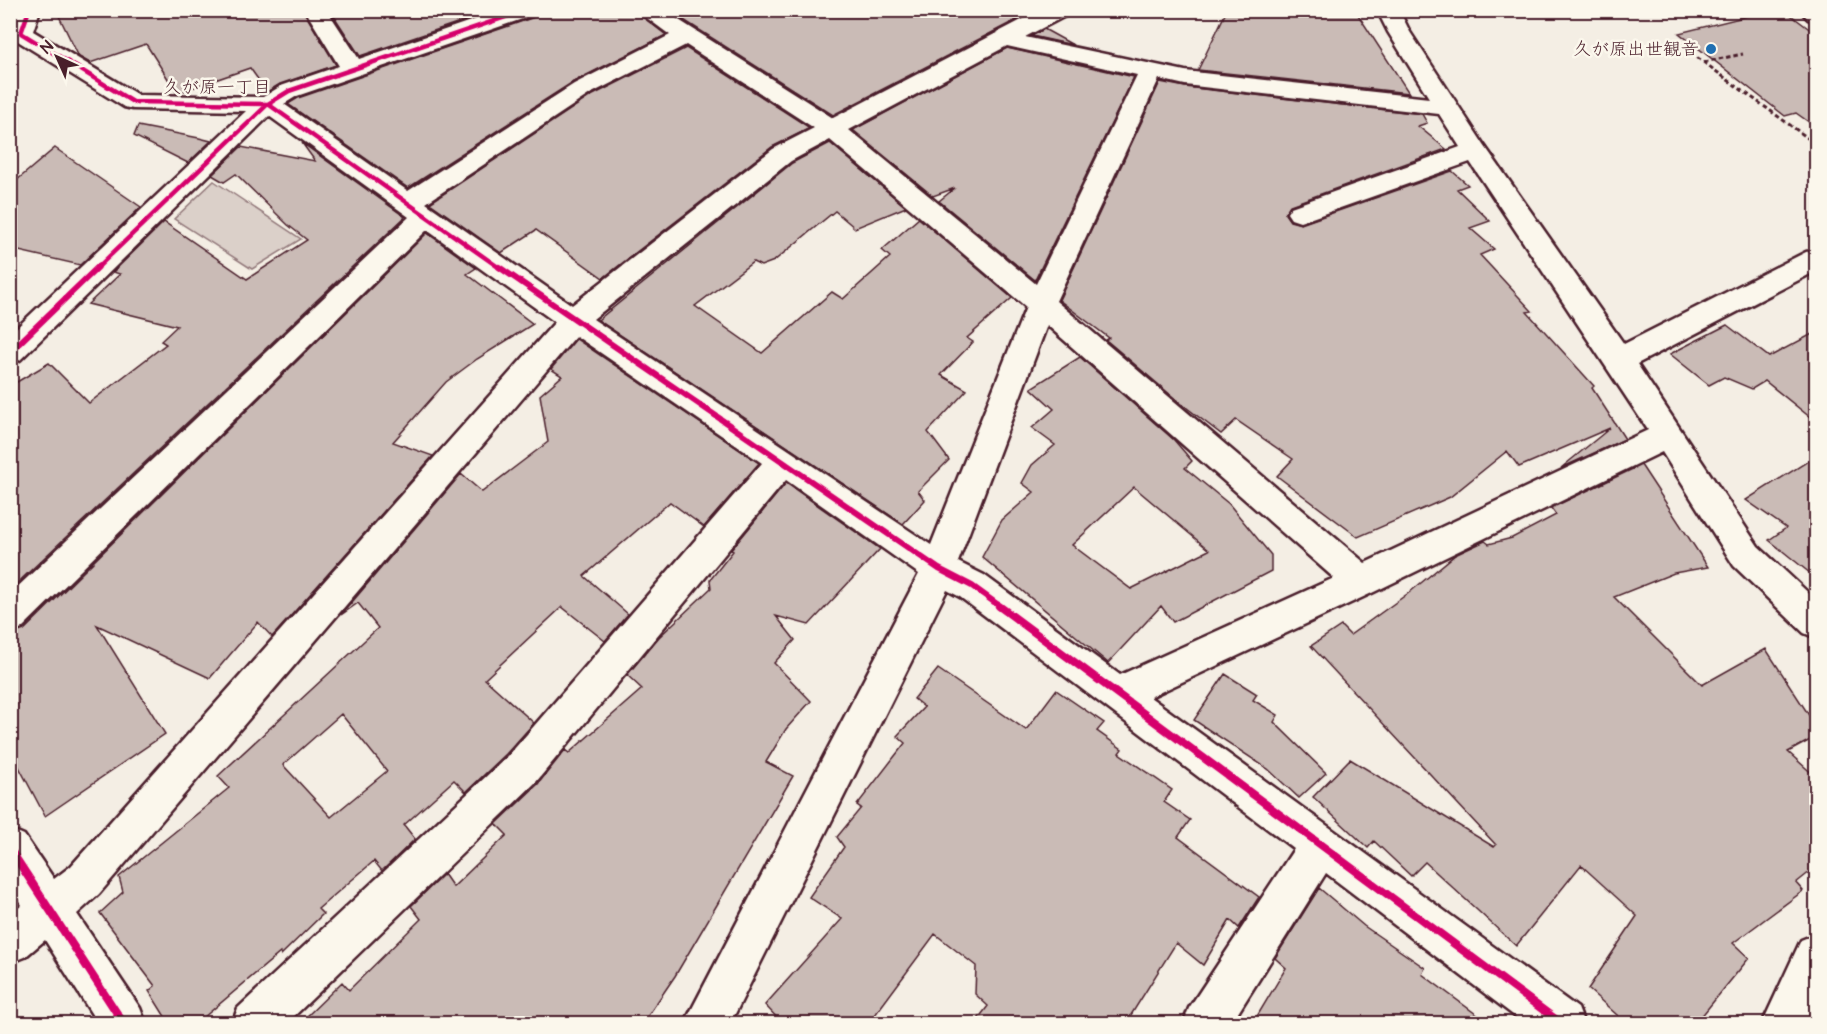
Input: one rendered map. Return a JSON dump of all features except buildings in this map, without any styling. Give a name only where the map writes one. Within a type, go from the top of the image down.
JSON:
[{"type":"street","points":[[29,10],[21,33],[133,102],[268,104],[573,320],[939,569],[972,586],[1562,1023]]},
{"type":"street","points":[[316,10],[354,69]]},
{"type":"street","points":[[10,352],[268,104],[289,91],[526,10]]},
{"type":"street","points":[[647,10],[833,129],[1041,304],[1362,581]]},
{"type":"street","points":[[10,942],[85,880],[573,320],[782,155],[1059,10]]},
{"type":"street","points":[[1388,10],[1399,32],[1475,151],[1619,360],[1746,556],[1816,622]]},
{"type":"street","points":[[1811,10],[1816,14]]},
{"type":"street","points":[[10,617],[417,210],[582,89],[686,36]]},
{"type":"street","points":[[1004,39],[1185,78],[1449,108]]},
{"type":"street","points":[[706,1023],[928,595],[1041,304],[1151,71]]},
{"type":"street","points":[[1300,213],[1475,151]]},
{"type":"street","points":[[1619,360],[1816,259]]},
{"type":"street","points":[[1117,694],[1362,581],[1668,435]]},
{"type":"street","points":[[254,1023],[522,769],[783,461]]},
{"type":"street","points":[[1205,1023],[1321,844]]},
{"type":"street","points":[[10,849],[124,1023]]},
{"type":"street","points":[[1784,1023],[1816,955]]},
{"type":"path","points":[[1673,40],[1816,144]]},
{"type":"path","points":[[1704,62],[1743,54]]},
{"type":"shaded area","points":[[214,181],[301,239],[252,269],[174,219]]},
{"type":"cycle path","points":[[29,10],[21,33],[133,102],[268,104],[573,320],[939,569],[972,586],[1562,1024]]},
{"type":"cycle path","points":[[10,352],[268,104],[289,91],[526,10]]},
{"type":"cycle path","points":[[10,849],[124,1024]]},
{"type":"place","name":"久が原出世観音","points":[[1711,49]]},
{"type":"district","name":"久が原一丁目","points":[[217,87]]}]
